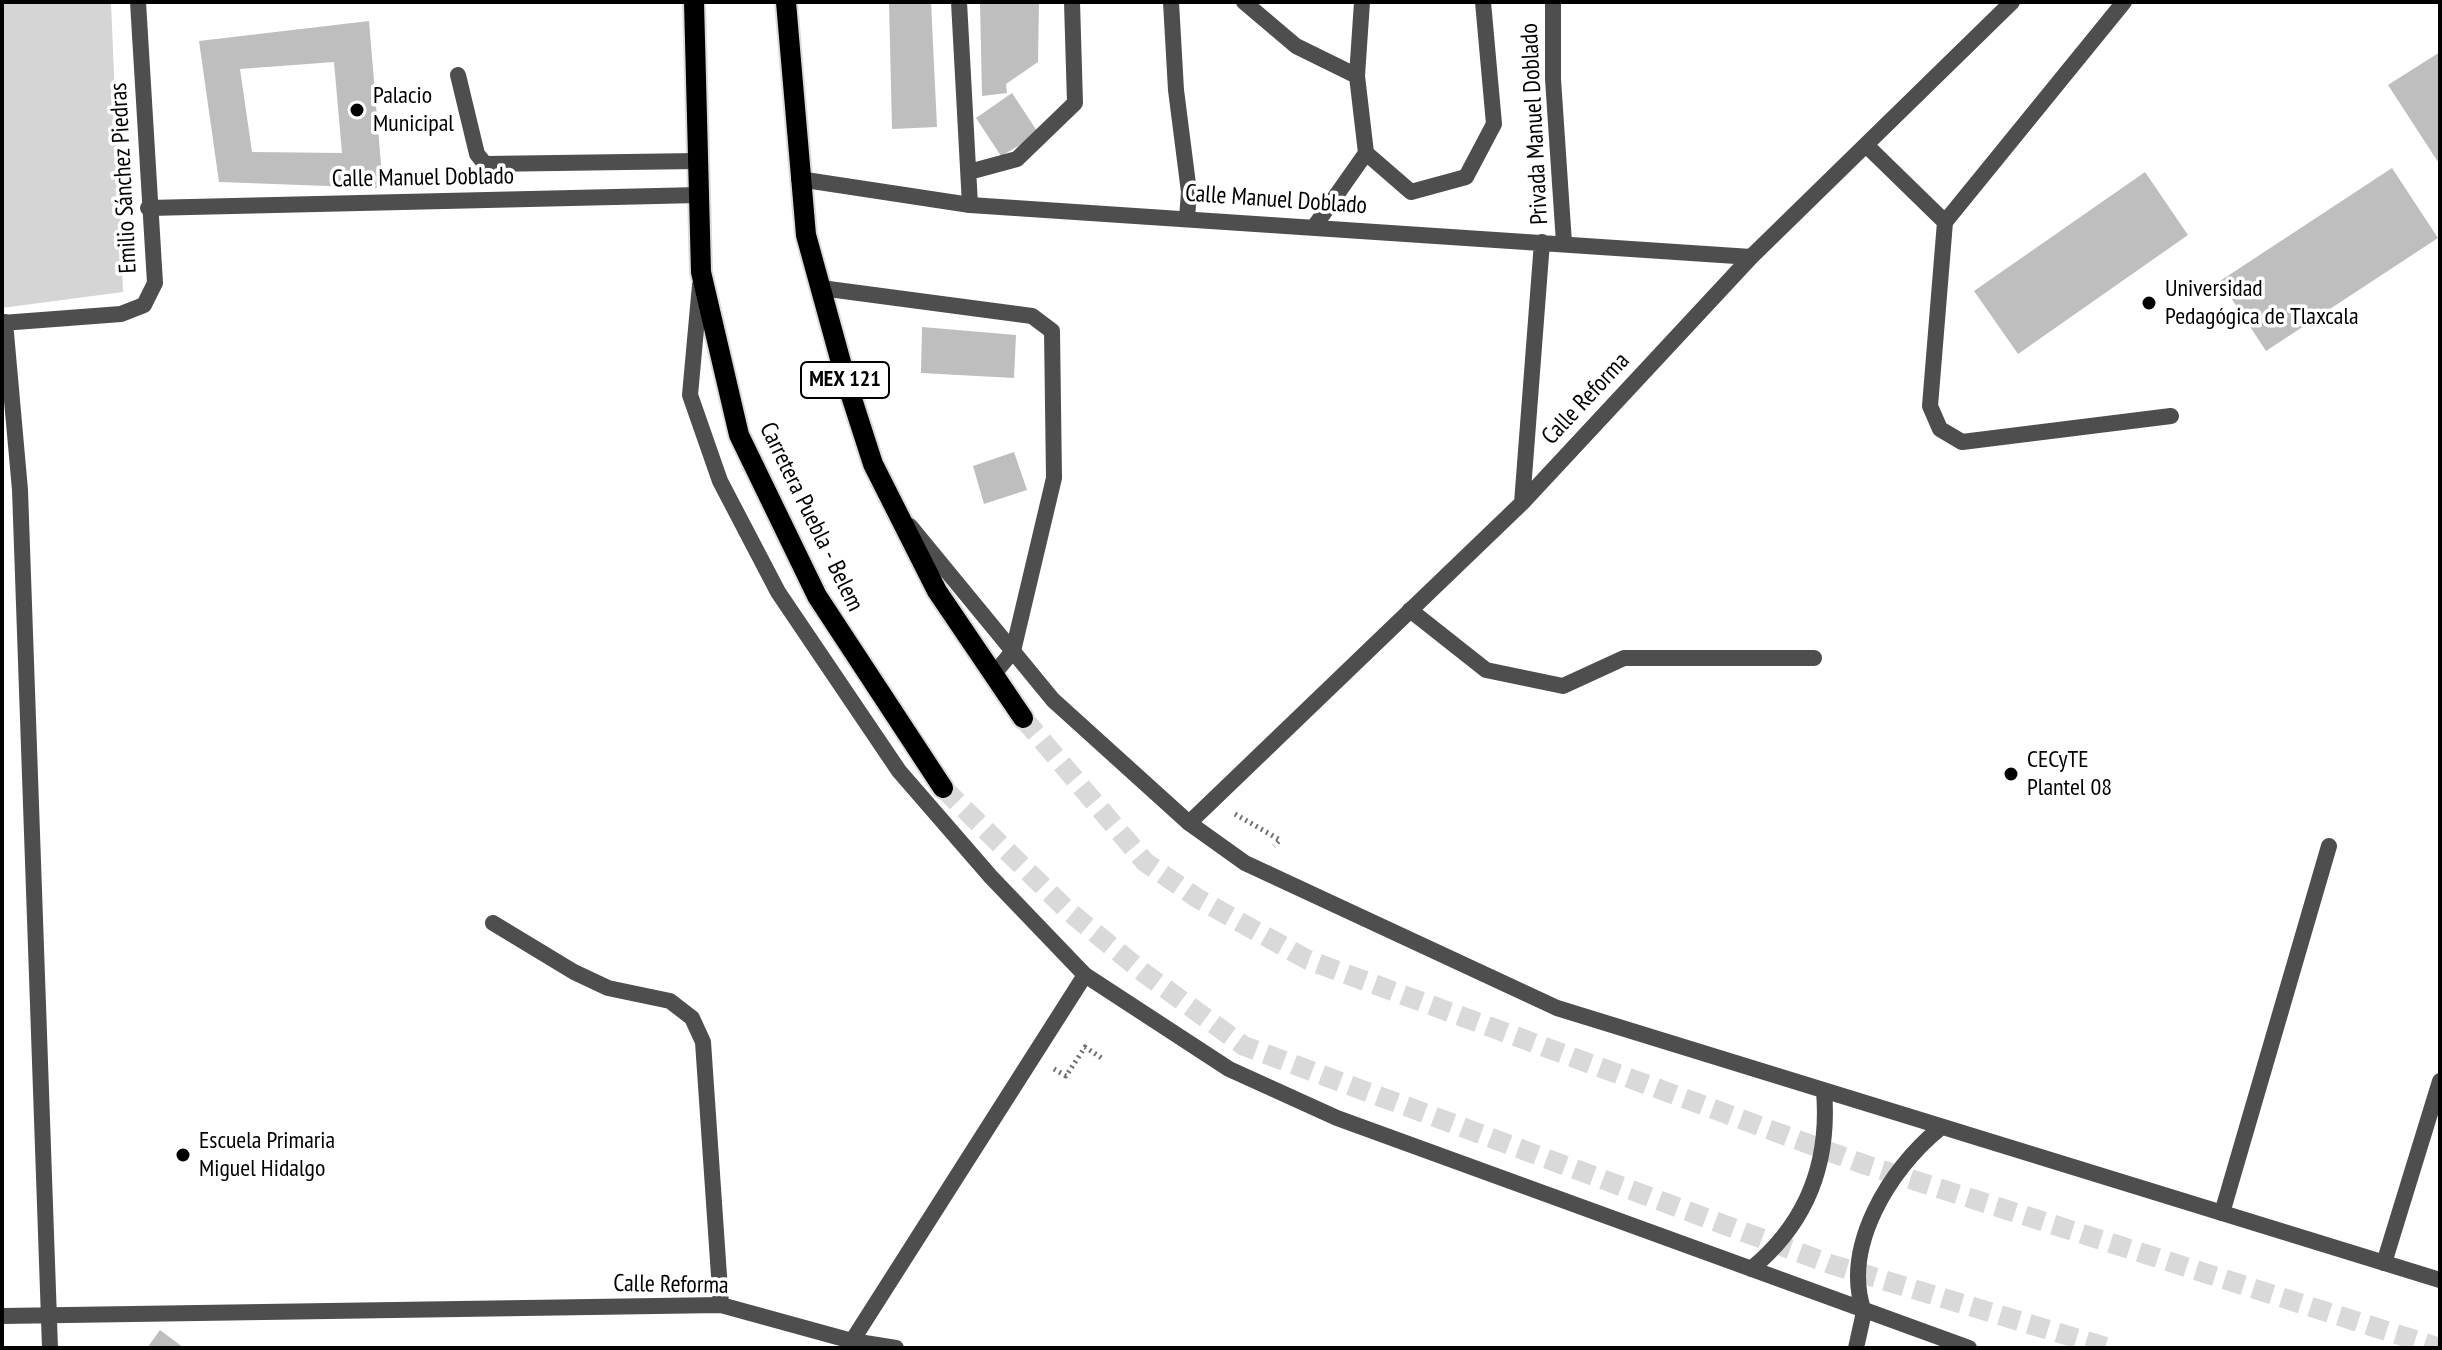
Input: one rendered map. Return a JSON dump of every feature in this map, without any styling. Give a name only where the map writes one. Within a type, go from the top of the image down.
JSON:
[{"type":"main road","name":"Carretera Puebla - Belem","points":[[694,2],[701,272],[739,435],[817,596],[943,788]]},
{"type":"main road","name":"MEX 121","points":[[786,2],[806,235],[845,377],[886,497],[937,591],[1023,718]]},
{"type":"street","name":"Emilio Sánchez Piedras","points":[[4,323],[121,314],[144,305],[155,283],[148,208],[138,2]]},
{"type":"street","points":[[959,2],[970,205]]},
{"type":"street","points":[[969,172],[1017,159],[1075,103],[1072,2]]},
{"type":"street","points":[[1171,2],[1176,90],[1189,192],[1187,218]]},
{"type":"street","points":[[1244,2],[1296,46],[1357,76]]},
{"type":"street","points":[[1314,227],[1366,153],[1357,76],[1362,2]]},
{"type":"street","points":[[1366,153],[1411,192],[1466,177],[1494,124],[1483,2]]},
{"type":"street","name":"Privada Manuel Doblado","points":[[1553,2],[1553,79],[1564,243]]},
{"type":"street","name":"Calle Reforma","points":[[1189,823],[1522,503],[1751,257],[2012,2]]},
{"type":"street","points":[[2124,2],[1945,222],[1930,406],[1940,429],[1962,442],[2171,416]]},
{"type":"street","points":[[458,75],[477,154],[485,164],[697,161]]},
{"type":"street","points":[[1866,145],[1945,222]]},
{"type":"street","name":"Calle Manuel Doblado","points":[[799,179],[970,205],[1751,257]]},
{"type":"street","name":"Calle Manuel Doblado","points":[[148,208],[699,195]]},
{"type":"street","points":[[1522,503],[1542,242]]},
{"type":"street","points":[[701,272],[690,395],[720,481],[778,592],[899,771],[991,877],[1085,975],[1229,1069],[1337,1118],[1969,1348]]},
{"type":"street","points":[[821,288],[1032,316],[1052,331],[1054,478],[1013,651],[993,675]]},
{"type":"street","points":[[4,323],[20,490],[50,1348]]},
{"type":"street","points":[[2,490],[20,490]]},
{"type":"street","points":[[886,497],[1053,700],[1189,823],[1245,863],[1557,1008],[1939,1129],[2440,1280]]},
{"type":"street","points":[[1410,610],[1486,670],[1563,686],[1624,658],[1814,658]]},
{"type":"street","points":[[2222,1213],[2329,846]]},
{"type":"street","points":[[493,923],[574,972],[608,988],[670,1001],[692,1018],[703,1042],[721,1305]]},
{"type":"street","points":[[852,1344],[1085,975]]},
{"type":"street","points":[[2384,1263],[2440,1081]]},
{"type":"street","points":[[1751,1269],[1785,1236],[1815,1182],[1827,1122],[1824,1091]]},
{"type":"street","points":[[1856,1348],[1864,1312],[1857,1291],[1861,1251],[1871,1221],[1912,1151],[1939,1129]]},
{"type":"street","name":"Calle Reforma","points":[[2,1316],[721,1305],[852,1344],[896,1348]]},
{"type":"path","points":[[1234,813],[1280,840],[1275,847],[1256,834]]},
{"type":"path","points":[[1050,1066],[1066,1076],[1085,1047],[1103,1059]]},
{"type":"shaded area","points":[[2,2],[111,2],[123,292],[2,308]]},
{"type":"building","points":[[889,2],[931,2],[937,127],[892,129]]},
{"type":"building","points":[[980,2],[1039,2],[1038,62],[1006,84],[1007,93],[982,96]]},
{"type":"building","name":"Palacio Municipal","points":[[369,21],[383,188],[219,182],[199,41]],"holes":[[[334,62],[342,153],[252,152],[240,69]]]},
{"type":"building","points":[[2440,52],[2440,165],[2388,85]]},
{"type":"building","points":[[1012,93],[1039,134],[1001,156],[976,118]]},
{"type":"building","points":[[2392,168],[2438,238],[2266,351],[2220,281]]},
{"type":"building","points":[[2145,172],[2188,235],[2018,354],[1974,291]]},
{"type":"building","points":[[922,327],[1016,335],[1014,378],[921,373]]},
{"type":"building","points":[[1014,452],[1027,490],[984,504],[973,466]]},
{"type":"building","points":[[160,1330],[184,1348],[147,1348]]},
{"type":"tunnel","points":[[1023,718],[1145,862],[1197,898],[1308,960],[1863,1164],[2440,1348]]},
{"type":"tunnel","points":[[943,788],[1066,909],[1144,973],[1244,1046],[1830,1264],[2109,1348]]},
{"type":"place","name":"Palacio Municipal","points":[[357,110]]},
{"type":"place","name":"Universidad Pedagógica de Tlaxcala","points":[[2149,303]]},
{"type":"place","name":"CECyTE Plantel 08","points":[[2011,774]]},
{"type":"place","name":"Escuela Primaria Miguel Hidalgo","points":[[183,1155]]}]
